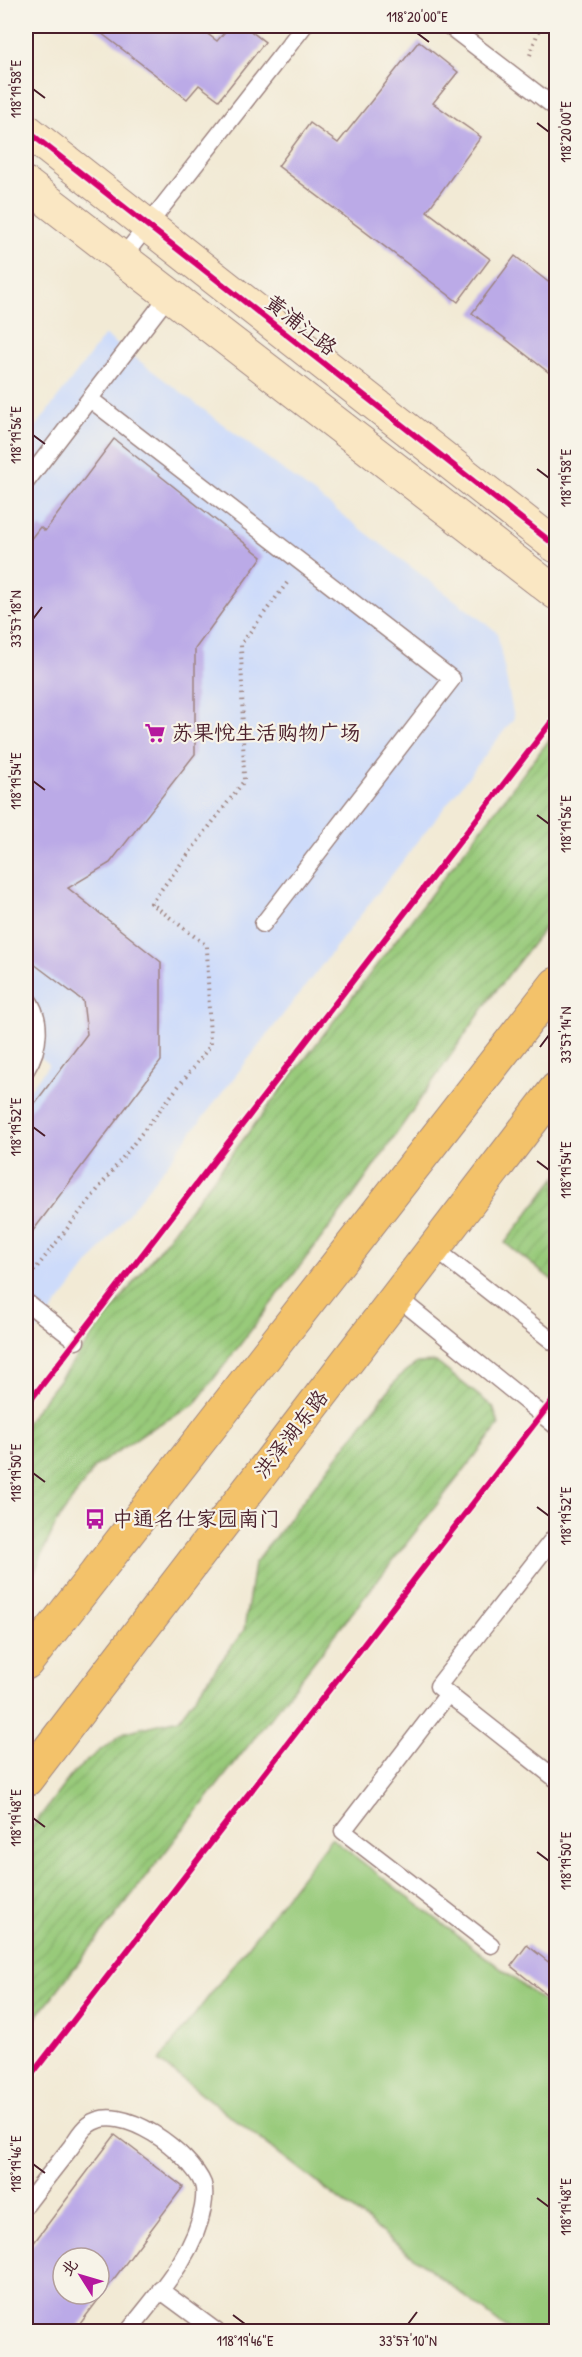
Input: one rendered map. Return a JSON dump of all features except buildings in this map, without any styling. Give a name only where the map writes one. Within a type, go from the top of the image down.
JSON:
[{"type":"main road","points":[[26,1663],[556,984]]},
{"type":"main road","name":"洪泽湖东路","points":[[26,1780],[556,1089]]},
{"type":"street","name":"黄浦江路","points":[[26,130],[556,546]]},
{"type":"street","points":[[26,184],[556,593]]},
{"type":"lane","points":[[122,258],[304,26]]},
{"type":"lane","points":[[449,26],[556,108]]},
{"type":"lane","points":[[26,482],[170,295]]},
{"type":"lane","points":[[90,399],[452,679],[263,924]]},
{"type":"lane","points":[[26,997],[33,1005],[38,1024],[37,1045],[26,1070]]},
{"type":"lane","points":[[434,1248],[556,1344]]},
{"type":"lane","points":[[397,1297],[556,1426]]},
{"type":"lane","points":[[26,1302],[76,1341]]},
{"type":"lane","points":[[556,1535],[438,1686],[556,1779]]},
{"type":"lane","points":[[448,1694],[343,1831],[491,1945]]},
{"type":"lane","points":[[26,2205],[88,2124],[105,2118],[122,2119],[162,2138],[194,2169],[204,2186],[203,2208],[192,2242],[182,2260],[128,2331]]},
{"type":"lane","points":[[160,2290],[217,2331]]},
{"type":"path","points":[[26,1281],[210,1046],[207,946],[151,903],[244,781],[241,644],[303,563]]},
{"type":"shaded area","points":[[105,335],[497,632],[514,718],[36,1332],[26,1323],[26,1095],[49,1064],[26,1045],[26,440]]},
{"type":"green space","points":[[556,731],[556,914],[491,997],[354,1195],[194,1405],[147,1431],[95,1467],[56,1523],[26,1591],[26,1423]]},
{"type":"green space","points":[[556,1177],[556,1283],[505,1243]]},
{"type":"green space","points":[[436,1362],[493,1407],[499,1425],[26,2030],[26,1835],[73,1773],[94,1755],[125,1732],[179,1719],[244,1630],[254,1564],[398,1378],[417,1363]]},
{"type":"green space","points":[[331,1838],[556,2011],[556,2331],[510,2331],[159,2061]]},
{"type":"cycle path","points":[[26,130],[556,546]]},
{"type":"cycle path","points":[[26,1406],[556,716]]},
{"type":"cycle path","points":[[26,2082],[556,1396]]},
{"type":"place","name":"苏果悦生活购物广场","points":[[155,733]]},
{"type":"place","name":"中通名仕家园南门","points":[[95,1519]]}]
